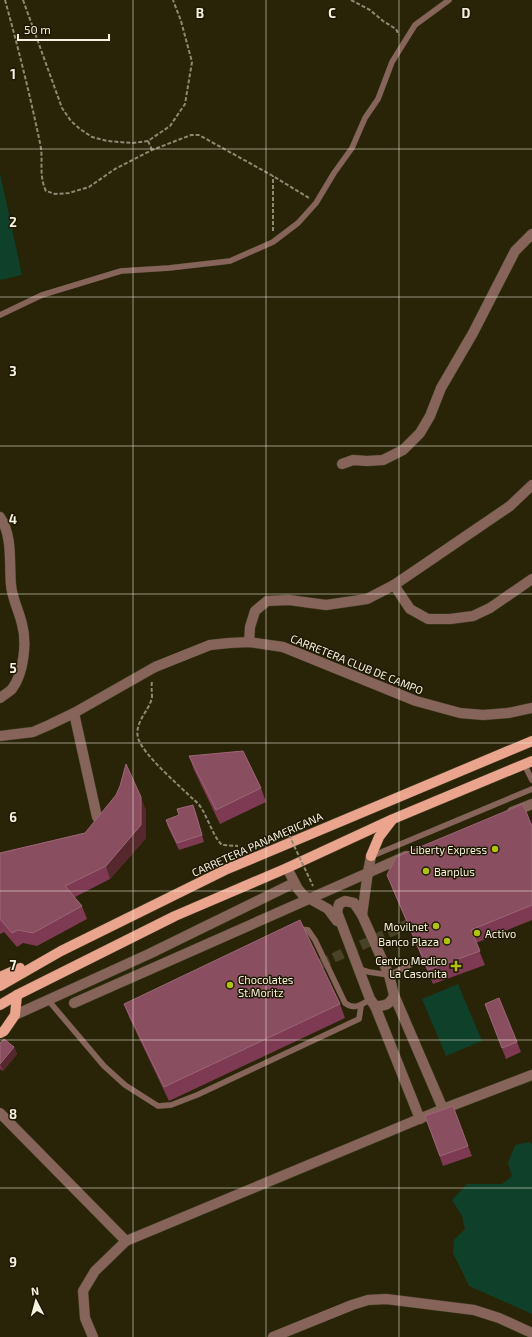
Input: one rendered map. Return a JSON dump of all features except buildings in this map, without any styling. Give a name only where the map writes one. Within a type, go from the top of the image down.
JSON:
[{"type":"main road","name":"CARRETERA PANAMERICANA","points":[[0,986],[61,951],[224,870],[532,741]]},
{"type":"main road","points":[[0,1005],[16,995],[175,916],[287,868],[393,818],[528,763]]},
{"type":"main road","points":[[371,856],[379,837],[393,818]]},
{"type":"main road","points":[[0,976],[61,951]]},
{"type":"main road","points":[[1,1033],[15,1015],[16,995]]},
{"type":"street","points":[[342,464],[353,460],[383,460],[403,450],[420,433],[430,416],[441,388],[473,333],[515,251],[532,234]]},
{"type":"street","points":[[250,642],[250,627],[255,611],[267,601],[289,600],[326,605],[367,599],[394,585],[510,506],[532,485]]},
{"type":"street","points":[[0,517],[4,522],[8,534],[10,587],[22,625],[24,653],[20,674],[12,689],[0,698]]},
{"type":"street","points":[[394,585],[410,609],[428,620],[473,616],[490,608],[532,579]]},
{"type":"street","name":"CARRETERA CLUB DE CAMPO","points":[[0,736],[33,732],[74,713],[155,667],[210,645],[250,642],[283,647],[416,702],[460,713],[483,715],[532,708]]},
{"type":"street","points":[[74,713],[97,817]]},
{"type":"street","points":[[503,815],[532,804]]},
{"type":"street","points":[[74,1002],[418,851]]},
{"type":"street","points":[[362,915],[371,856]]},
{"type":"street","points":[[287,868],[294,883],[303,895],[318,902],[328,909],[343,930]]},
{"type":"street","points":[[15,1015],[149,954],[294,883]]},
{"type":"street","points":[[420,1120],[343,930],[337,912],[339,904],[345,901],[354,903],[362,915],[389,975],[394,995],[443,1109]]},
{"type":"street","points":[[373,1002],[382,1006],[391,1002],[394,995]]},
{"type":"street","points":[[93,1337],[85,1318],[83,1291],[95,1271],[126,1241],[420,1120],[443,1109],[532,1075]]},
{"type":"street","points":[[0,1113],[126,1241]]},
{"type":"street","points":[[273,1337],[352,1305],[368,1300],[386,1299],[474,1310],[499,1318],[532,1333]]},
{"type":"lane","points":[[0,316],[42,295],[121,271],[230,261],[273,242],[298,223],[316,203],[334,173],[352,148],[365,118],[378,99],[392,62],[415,25],[449,0]]},
{"type":"lane","points":[[528,763],[532,780]]},
{"type":"lane","points":[[371,856],[532,789]]},
{"type":"lane","points":[[299,929],[308,930],[315,940],[345,1002],[349,1006],[361,1006],[373,1002]]},
{"type":"lane","points":[[359,969],[389,975],[410,965]]},
{"type":"lane","points":[[48,1000],[104,1066],[125,1085],[158,1106],[171,1105],[197,1095],[359,1018],[361,1006]]},
{"type":"path","points":[[5,0],[17,44],[40,145],[42,184],[46,191],[56,194],[69,193],[89,187],[115,169],[152,150],[191,135],[199,135],[273,176],[316,203]]},
{"type":"path","points":[[23,0],[62,108],[71,121],[92,137],[107,142],[132,143],[148,141],[170,126],[185,104],[192,62],[181,21],[173,0]]},
{"type":"path","points":[[351,0],[370,10],[383,21],[396,29],[402,39],[403,45]]},
{"type":"path","points":[[148,141],[152,150]]},
{"type":"path","points":[[273,176],[273,242]]},
{"type":"path","points":[[155,667],[151,688],[152,697],[139,724],[138,738],[151,759],[194,800],[200,803],[214,836],[222,846],[238,846]]},
{"type":"path","points":[[289,834],[313,886]]},
{"type":"green space","points":[[0,173],[22,275],[0,280]]},
{"type":"green space","points":[[458,984],[482,1041],[446,1056],[422,999]]},
{"type":"green space","points":[[529,1142],[532,1144],[532,1314],[469,1286],[453,1253],[454,1240],[465,1229],[462,1216],[452,1200],[467,1184],[502,1184],[512,1176],[508,1163],[515,1145]]},
{"type":"tunnel","points":[[320,964],[408,924]]},
{"type":"place","name":"Liberty Express","points":[[495,849]]},
{"type":"place","name":"Banplus","points":[[426,871]]},
{"type":"place","name":"Movilnet","points":[[436,926]]},
{"type":"place","name":"Activo","points":[[477,933]]},
{"type":"place","name":"Banco Plaza","points":[[447,941]]},
{"type":"place","name":"Centro Medico La Casonita","points":[[456,966]]},
{"type":"place","name":"Chocolates St.Moritz","points":[[230,985]]}]
